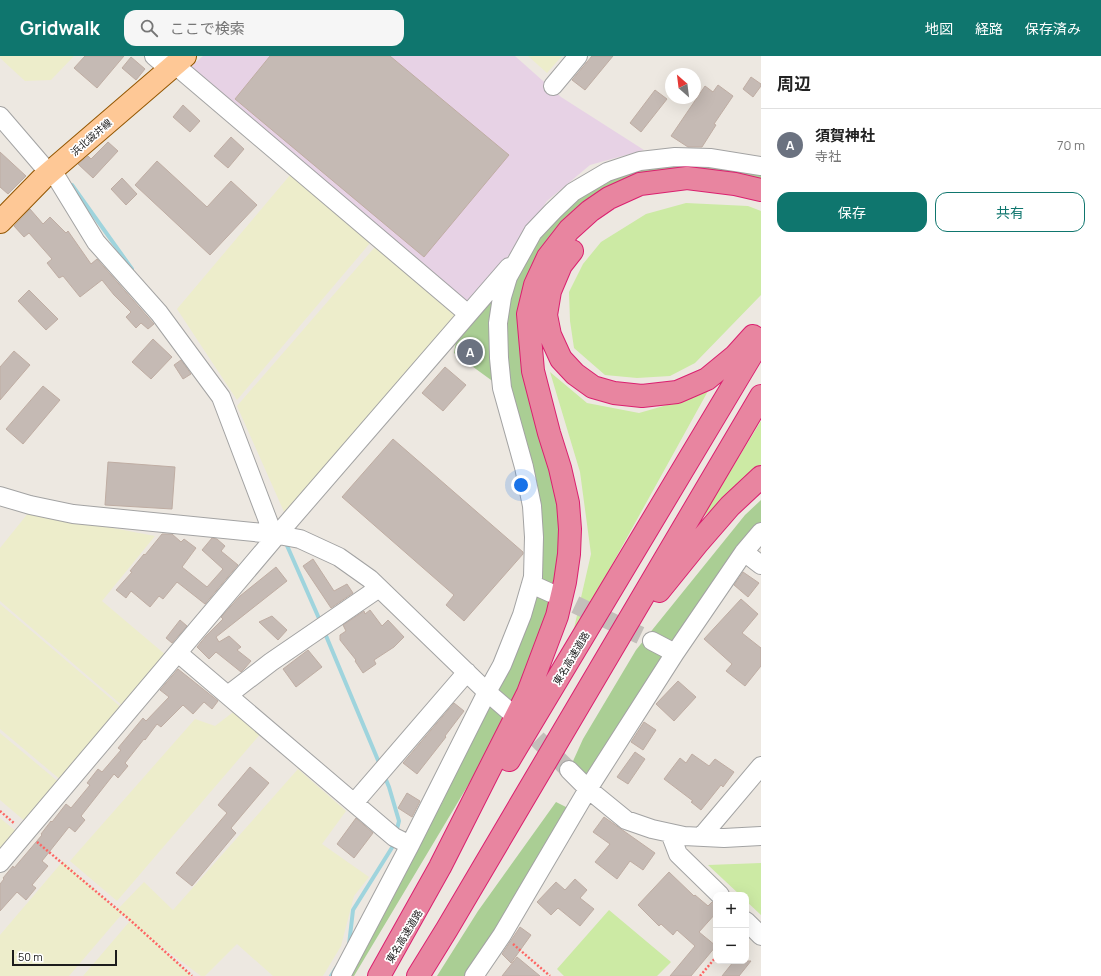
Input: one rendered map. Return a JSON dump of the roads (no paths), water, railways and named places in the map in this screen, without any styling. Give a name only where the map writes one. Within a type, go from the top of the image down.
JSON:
[{"type":"highway","points":[[380,976],[440,868],[528,693],[557,616],[565,582],[569,554],[570,529],[568,503],[560,468],[549,433],[533,371],[528,314],[535,285],[548,257],[569,230],[590,211],[609,198],[640,184],[687,178],[735,184],[761,190]]},
{"type":"highway","points":[[761,202],[730,196],[688,193],[644,199],[615,211],[599,221],[580,239],[561,265],[550,291],[546,315],[550,335],[561,359],[575,374],[594,387],[614,393],[642,396],[677,392],[707,379],[735,356],[761,327]]},
{"type":"highway","name":"東名高速道路","points":[[380,976],[761,340]]},
{"type":"highway","points":[[418,976],[761,396]]},
{"type":"highway","points":[[606,660],[697,544],[730,506],[761,477]]},
{"type":"main road","name":"浜北袋井線","points":[[0,222],[51,172],[171,61]]},
{"type":"street","points":[[553,86],[578,56]]},
{"type":"street","points":[[171,61],[468,314]]},
{"type":"street","points":[[0,116],[51,172],[96,242],[159,313],[221,397],[276,534]]},
{"type":"street","points":[[340,976],[410,845],[502,665],[522,615],[533,577],[534,537],[532,506],[524,467],[502,388],[499,358],[498,323],[502,297],[508,277],[518,257],[533,232],[553,211],[573,192],[607,172],[640,161],[675,157],[710,158],[761,166]]},
{"type":"street","points":[[0,862],[178,653],[276,534],[518,257]]},
{"type":"street","points":[[0,496],[30,505],[73,514],[276,534],[300,539],[338,556],[370,579],[487,692],[509,711]]},
{"type":"street","points":[[474,976],[502,935],[588,789],[675,653],[744,552],[761,532]]},
{"type":"street","points":[[744,552],[761,565]]},
{"type":"street","points":[[531,584],[551,593]]},
{"type":"street","points":[[228,695],[271,662],[380,588]]},
{"type":"street","points":[[652,641],[675,653]]},
{"type":"street","points":[[178,653],[394,837],[410,845]]},
{"type":"street","points":[[354,803],[466,672]]},
{"type":"street","points":[[701,837],[761,766]]},
{"type":"street","points":[[569,770],[588,789],[626,820],[652,829],[684,836],[724,838],[761,836]]},
{"type":"street","points":[[670,833],[678,854],[717,892]]},
{"type":"street","points":[[749,924],[761,936]]},
{"type":"waterway","points":[[72,185],[132,269]]},
{"type":"waterway","points":[[285,541],[321,623]]},
{"type":"waterway","points":[[324,631],[380,765]]},
{"type":"waterway","points":[[384,775],[399,821],[396,833]]},
{"type":"waterway","points":[[349,945],[353,910],[393,846],[394,842]]},
{"type":"waterway","points":[[331,976],[336,968]]},
{"type":"tunnel","points":[[551,593],[652,641]]},
{"type":"tunnel","points":[[518,720],[569,770]]},
{"type":"place","name":"須賀神社","points":[[470,352]]}]
